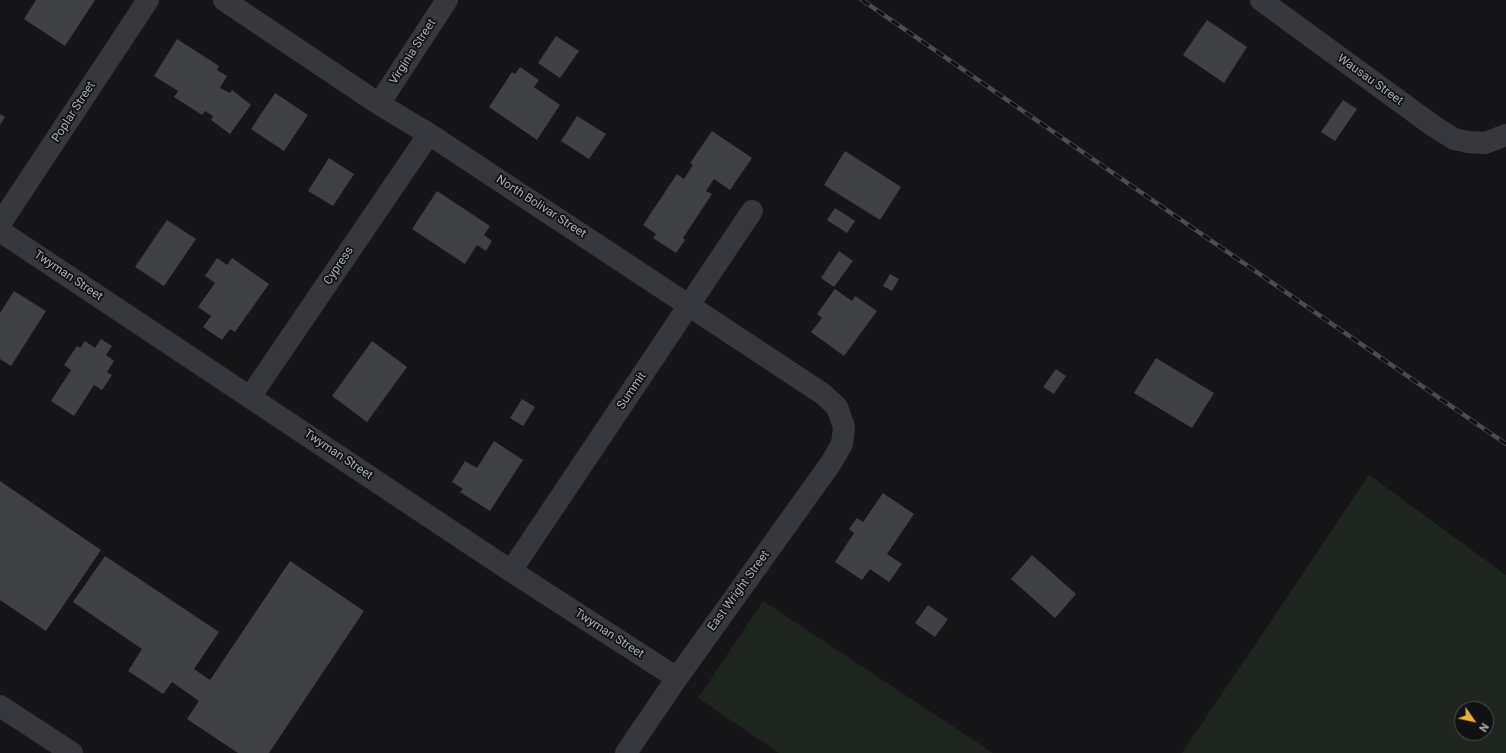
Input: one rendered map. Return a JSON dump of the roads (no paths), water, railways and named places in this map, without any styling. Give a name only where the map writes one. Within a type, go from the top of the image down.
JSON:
[{"type":"street","name":"Poplar Street","points":[[0,224],[148,0]]},
{"type":"street","name":"North Bolivar Street","points":[[224,0],[823,394],[837,407],[844,427]]},
{"type":"street","name":"Virginia Street","points":[[380,104],[447,0]]},
{"type":"street","name":"Wausau Street","points":[[1261,0],[1432,125],[1454,139],[1485,143],[1506,135]]},
{"type":"street","name":"Cypress","points":[[250,397],[429,134]]},
{"type":"street","name":"Summit","points":[[511,571],[690,306],[752,211]]},
{"type":"street","name":"Twyman Street","points":[[0,231],[511,571],[677,678]]},
{"type":"street","name":"East Wright Street","points":[[626,753],[677,678],[831,463],[842,444],[844,427]]},
{"type":"street","points":[[0,706],[72,753]]},
{"type":"railway","points":[[862,0],[1506,444]]}]
